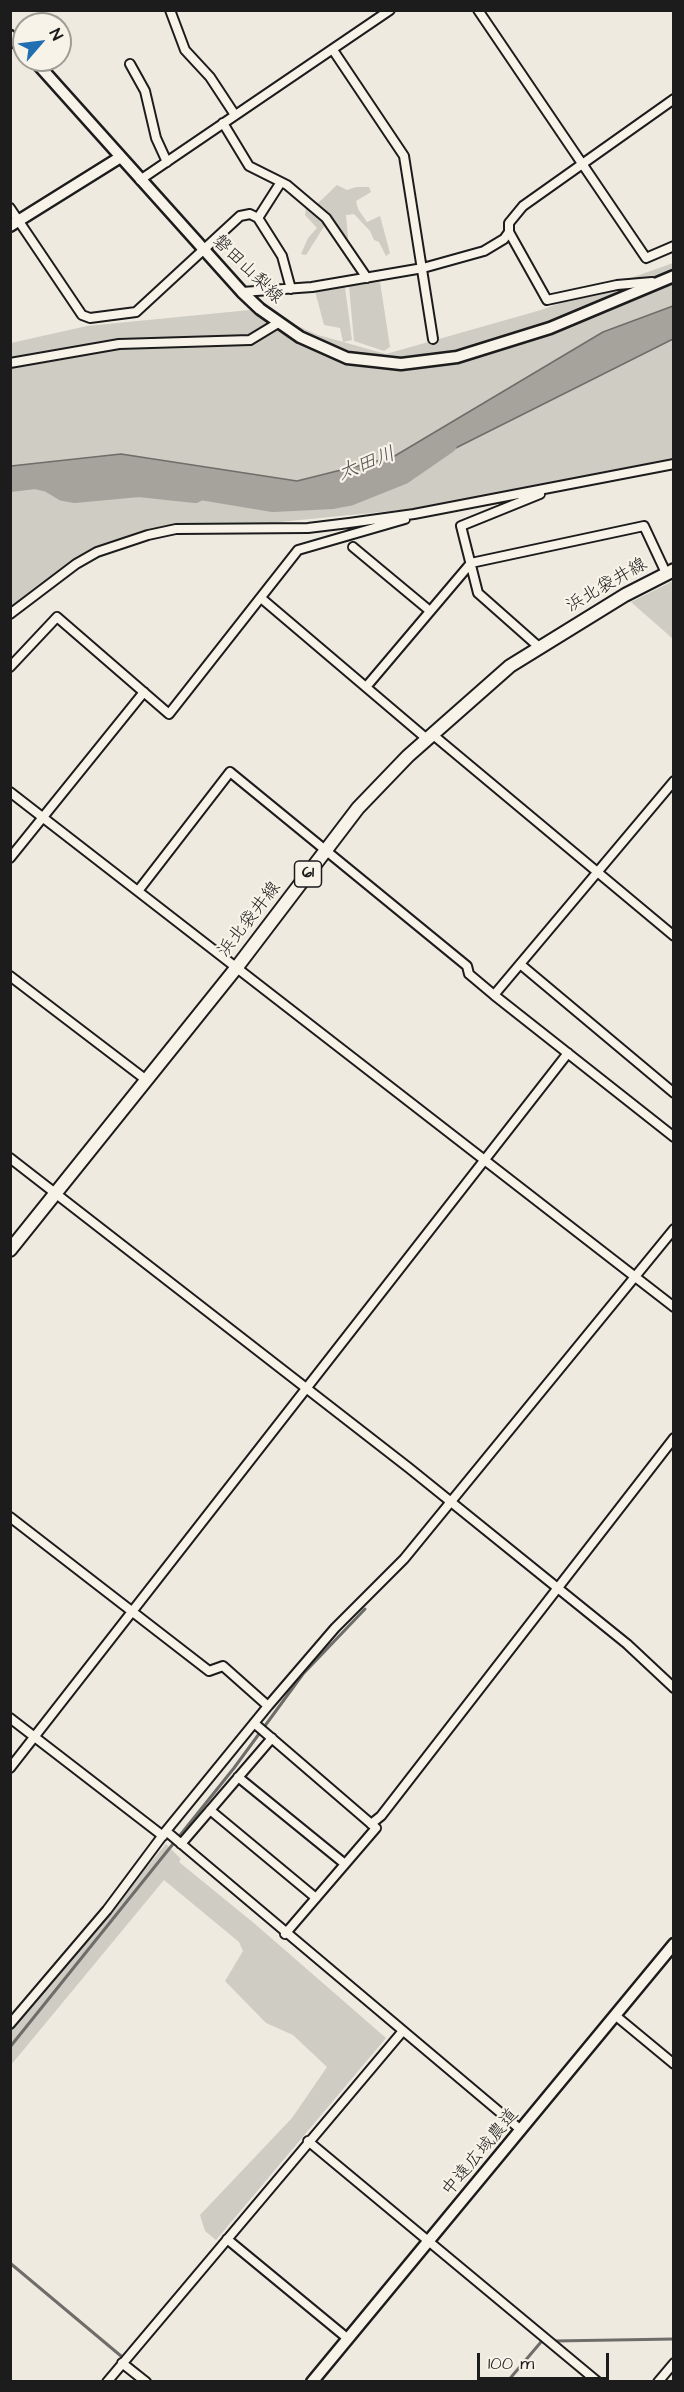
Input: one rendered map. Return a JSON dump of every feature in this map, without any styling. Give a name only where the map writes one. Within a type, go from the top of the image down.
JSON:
[{"type":"main road","name":"磐田山梨線","points":[[44,72],[119,158],[242,292],[278,323],[300,337],[347,358],[375,363],[427,362],[457,357],[550,328],[674,276]]},
{"type":"main road","points":[[15,223],[119,158]]},
{"type":"main road","name":"浜北袋井線","points":[[10,1250],[237,967],[358,808],[430,736],[510,666],[670,572]]},
{"type":"main road","name":"中遠広域農道","points":[[312,2382],[674,1944]]},
{"type":"street","points":[[171,10],[185,50],[210,77],[235,115]]},
{"type":"street","points":[[140,180],[390,10]]},
{"type":"street","points":[[478,10],[646,258],[674,246]]},
{"type":"street","points":[[333,50],[404,156],[433,339]]},
{"type":"street","points":[[130,64],[145,91],[156,138],[167,162]]},
{"type":"street","points":[[662,281],[617,285],[547,300],[509,232],[509,223],[523,206],[674,99]]},
{"type":"street","points":[[223,123],[249,166],[281,182],[326,218],[367,278]]},
{"type":"street","points":[[258,218],[281,182]]},
{"type":"street","points":[[10,208],[15,223],[82,315],[90,318],[136,312],[240,216],[250,214],[258,218],[282,256],[291,289]]},
{"type":"street","points":[[242,292],[291,289],[423,268],[484,251],[504,239],[509,232]]},
{"type":"street","points":[[10,363],[119,344],[250,340],[278,323]]},
{"type":"street","points":[[10,614],[80,561],[97,552],[148,535],[176,529],[308,528],[414,514],[674,464]]},
{"type":"street","points":[[539,647],[478,594],[461,525],[555,488]]},
{"type":"street","points":[[10,667],[57,617],[169,714],[298,550],[405,519],[414,514]]},
{"type":"street","points":[[366,687],[471,563],[644,526],[670,572]]},
{"type":"street","points":[[353,547],[430,611]]},
{"type":"street","points":[[261,598],[366,687],[430,736],[674,936]]},
{"type":"street","points":[[10,858],[144,692]]},
{"type":"street","points":[[138,891],[230,772],[467,966],[469,974],[494,995],[674,1137]]},
{"type":"street","points":[[494,995],[674,780]]},
{"type":"street","points":[[10,792],[674,1307]]},
{"type":"street","points":[[520,964],[674,1093]]},
{"type":"street","points":[[10,976],[146,1079]]},
{"type":"street","points":[[10,1768],[568,1053]]},
{"type":"street","points":[[10,1158],[307,1388],[557,1587],[627,1644],[674,1688]]},
{"type":"street","points":[[10,2024],[107,1910],[164,1833],[268,1706],[335,1629],[404,1559],[633,1276],[674,1229]]},
{"type":"street","points":[[371,1824],[381,1816],[674,1438]]},
{"type":"street","points":[[10,1517],[209,1671],[223,1666],[268,1706]]},
{"type":"street","points":[[10,1718],[181,1844],[285,1934],[521,2130]]},
{"type":"street","points":[[254,1723],[376,1828],[285,1934]]},
{"type":"street","points":[[181,1844],[272,1738]]},
{"type":"street","points":[[238,1777],[345,1864]]},
{"type":"street","points":[[210,1810],[316,1898]]},
{"type":"street","points":[[616,2016],[674,2064]]},
{"type":"street","points":[[107,2382],[402,2032]]},
{"type":"street","points":[[308,2141],[598,2382]]},
{"type":"street","points":[[227,2239],[347,2338]]},
{"type":"street","points":[[122,2362],[146,2382]]},
{"type":"street","points":[[658,2382],[674,2363]]},
{"type":"shaded area","points":[[337,185],[347,190],[369,187],[371,192],[356,201],[358,209],[367,222],[380,216],[390,253],[386,256],[379,242],[374,240],[370,231],[354,214],[346,215],[348,237],[345,249],[325,225],[306,255],[301,254],[308,238],[317,228],[305,215],[306,208],[317,204]]},
{"type":"shaded area","points":[[673,263],[673,464],[462,504],[148,535],[80,561],[11,614],[11,343],[87,326],[260,309],[318,335],[386,354],[541,310]]},
{"type":"shaded area","points":[[380,282],[390,347],[384,351],[354,341],[349,286]]},
{"type":"shaded area","points":[[345,287],[352,340],[343,342],[340,328],[324,325],[315,291]]},
{"type":"shaded area","points":[[673,581],[673,639],[631,602]]},
{"type":"shaded area","points":[[166,1844],[181,1859],[179,1862],[255,1924],[386,2038],[216,2240],[205,2231],[200,2215],[292,2118],[327,2067],[293,2035],[266,2023],[225,1981],[243,1951],[239,1942],[164,1880],[11,2065],[11,2029]]},
{"type":"water","points":[[673,306],[673,339],[378,487],[333,501],[273,504],[201,492],[195,495],[139,489],[86,495],[62,492],[50,485],[11,484],[11,466],[121,454],[297,481],[393,457],[603,332]]},
{"type":"waterway","name":"太田川","points":[[10,484],[35,481],[48,484],[63,493],[74,495],[139,489],[195,495],[201,492],[273,504],[333,501],[349,498],[404,476],[449,445]]},
{"type":"waterway","points":[[10,2047],[234,1768],[303,1674],[365,1609]]},
{"type":"waterway","points":[[10,2263],[152,2382]]},
{"type":"waterway","points":[[554,2341],[674,2339]]},
{"type":"waterway","points":[[507,2382],[541,2342],[547,2341]]}]
